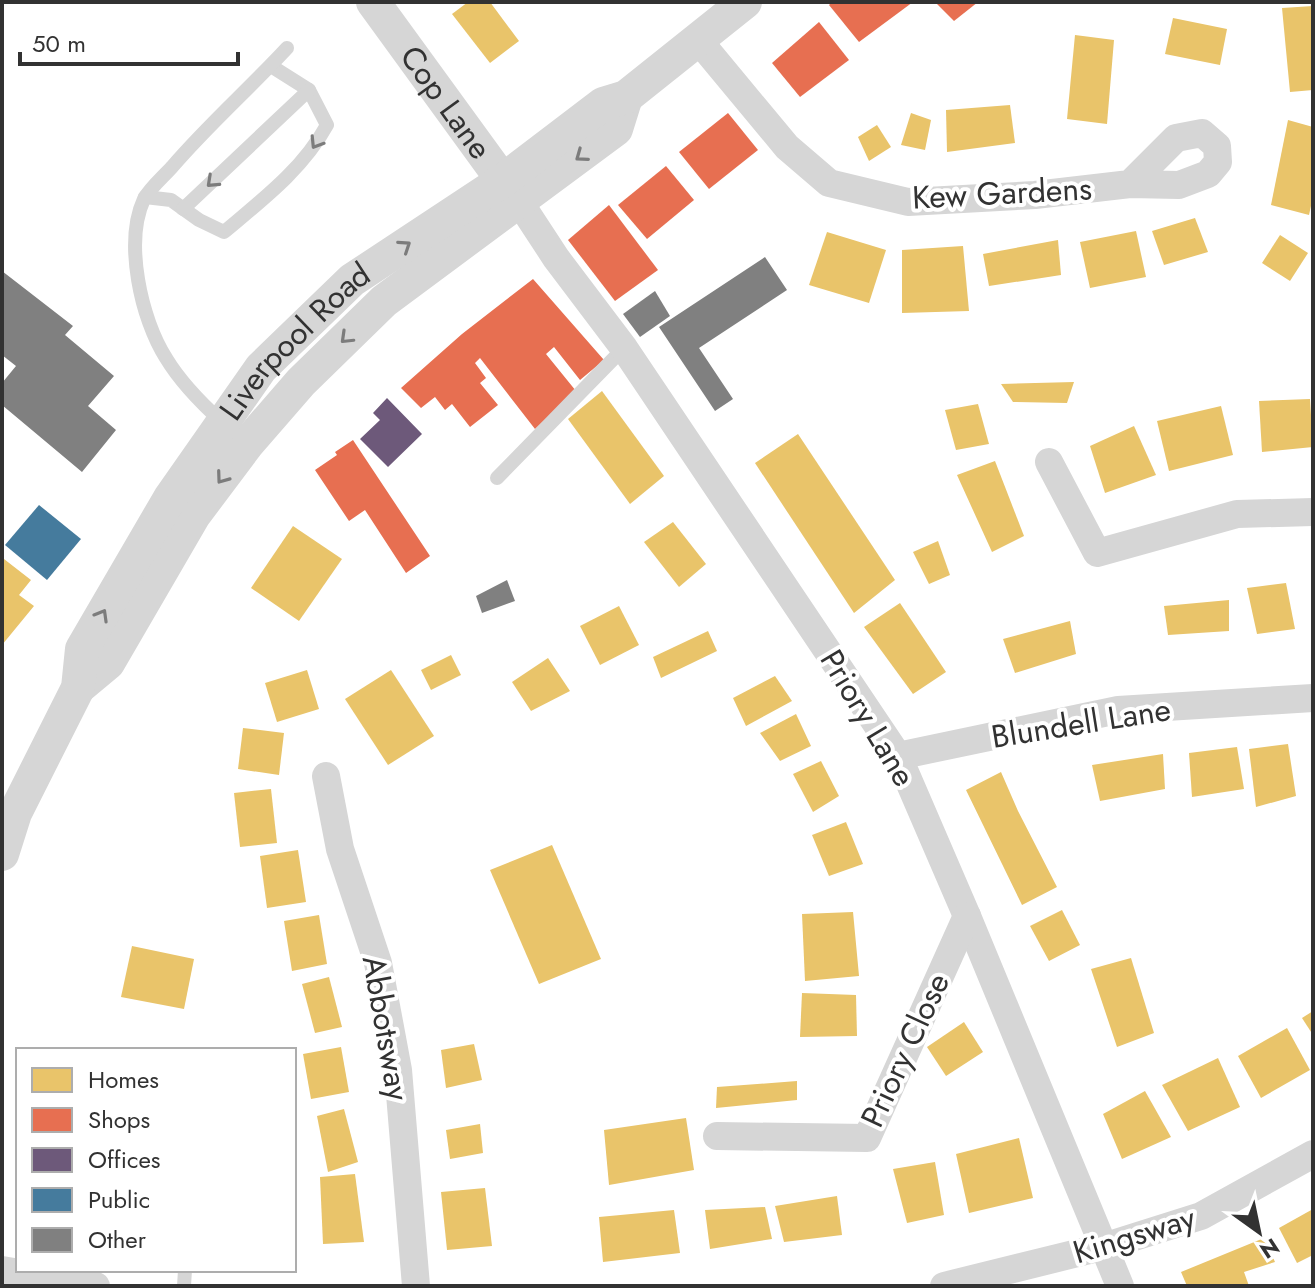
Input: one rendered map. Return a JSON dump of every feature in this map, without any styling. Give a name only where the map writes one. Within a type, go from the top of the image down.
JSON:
[{"type":"street","name":"Cop Lane","points":[[373,2],[511,192]]},
{"type":"street","name":"Liverpool Road","points":[[2,854],[15,813],[78,688],[108,663],[194,515],[235,432],[295,389],[384,301],[511,192],[616,129],[626,97],[745,2]]},
{"type":"street","name":"Kew Gardens","points":[[699,41],[787,147],[829,183],[908,202],[1035,195],[1130,184]]},
{"type":"street","name":"Priory Lane","points":[[511,192],[624,348],[898,756],[1106,1246],[1120,1286]]},
{"type":"street","points":[[1049,462],[1097,553],[1237,514],[1313,512]]},
{"type":"street","name":"Blundell Lane","points":[[898,756],[1118,710],[1313,698]]},
{"type":"street","name":"Abbotsway","points":[[326,776],[340,849],[378,963],[398,1070],[416,1286]]},
{"type":"street","name":"Priory Close","points":[[717,1136],[867,1138],[967,916]]},
{"type":"street","name":"Kingsway","points":[[944,1286],[1106,1246],[1201,1216],[1313,1154]]},
{"type":"street","points":[[2,1270],[96,1286]]},
{"type":"lane","points":[[235,432],[196,398],[164,356],[149,319],[135,264],[135,225],[145,197],[191,145],[287,48]]},
{"type":"lane","points":[[145,197],[171,200],[199,220],[224,232],[271,192],[313,150],[327,125],[309,90],[271,66]]},
{"type":"lane","points":[[183,209],[309,90]]},
{"type":"lane","points":[[497,478],[624,348]]},
{"type":"building: Homes","points":[[468,2],[490,2],[519,41],[490,63],[452,14]]},
{"type":"building: Homes","points":[[1313,6],[1313,90],[1290,92],[1282,8]]},
{"type":"building: Homes","points":[[1173,18],[1227,29],[1220,65],[1165,54]]},
{"type":"building: Homes","points":[[1075,35],[1114,40],[1107,124],[1067,119]]},
{"type":"building: Homes","points":[[1010,105],[1015,143],[947,152],[946,110]]},
{"type":"building: Homes","points":[[911,113],[931,120],[925,150],[901,145]]},
{"type":"building: Homes","points":[[1288,120],[1313,127],[1313,197],[1309,215],[1271,205]]},
{"type":"building: Homes","points":[[877,125],[891,147],[869,161],[858,137]]},
{"type":"building: Homes","points":[[1195,218],[1208,252],[1164,265],[1152,231]]},
{"type":"building: Homes","points":[[1136,231],[1146,277],[1090,288],[1080,242]]},
{"type":"building: Homes","points":[[827,232],[886,250],[869,303],[809,285]]},
{"type":"building: Homes","points":[[1280,235],[1308,253],[1290,281],[1262,263]]},
{"type":"building: Homes","points":[[1058,240],[1061,275],[989,286],[983,254]]},
{"type":"building: Homes","points":[[963,246],[969,311],[902,313],[902,250]]},
{"type":"building: Homes","points":[[1074,382],[1067,403],[1013,402],[1001,384]]},
{"type":"building: Homes","points":[[602,391],[664,476],[630,504],[568,419]]},
{"type":"building: Homes","points":[[1310,399],[1313,447],[1262,452],[1259,401]]},
{"type":"building: Homes","points":[[978,404],[989,444],[956,450],[945,410]]},
{"type":"building: Homes","points":[[1221,406],[1233,455],[1169,471],[1157,421]]},
{"type":"building: Homes","points":[[1134,426],[1156,475],[1105,493],[1090,446]]},
{"type":"building: Homes","points":[[798,434],[895,580],[854,613],[755,463]]},
{"type":"building: Homes","points":[[995,461],[1024,536],[992,552],[957,475]]},
{"type":"building: Homes","points":[[673,522],[706,564],[679,587],[644,542]]},
{"type":"building: Homes","points":[[293,526],[342,559],[299,621],[251,588]]},
{"type":"building: Homes","points":[[938,541],[950,575],[929,584],[913,552]]},
{"type":"building: Homes","points":[[4,559],[31,580],[19,595],[34,606],[2,645]]},
{"type":"building: Homes","points":[[1286,583],[1295,629],[1257,634],[1247,588]]},
{"type":"building: Homes","points":[[1229,600],[1229,631],[1168,635],[1164,606]]},
{"type":"building: Homes","points":[[900,603],[946,672],[913,694],[864,627]]},
{"type":"building: Homes","points":[[619,606],[639,645],[600,665],[580,626]]},
{"type":"building: Homes","points":[[1070,621],[1076,654],[1015,673],[1003,639]]},
{"type":"building: Homes","points":[[708,631],[717,651],[661,678],[653,657]]},
{"type":"building: Homes","points":[[451,655],[461,675],[431,690],[421,670]]},
{"type":"building: Homes","points":[[548,658],[570,691],[531,711],[512,682]]},
{"type":"building: Homes","points":[[307,670],[319,709],[277,722],[265,683]]},
{"type":"building: Homes","points":[[391,670],[434,736],[388,765],[345,699]]},
{"type":"building: Homes","points":[[775,676],[792,701],[746,726],[733,698]]},
{"type":"building: Homes","points":[[796,714],[811,746],[780,761],[760,733]]},
{"type":"building: Homes","points":[[243,728],[284,733],[279,775],[238,769]]},
{"type":"building: Homes","points":[[1288,744],[1296,796],[1256,807],[1249,749]]},
{"type":"building: Homes","points":[[1237,747],[1244,789],[1192,797],[1189,753]]},
{"type":"building: Homes","points":[[1163,754],[1165,789],[1100,801],[1092,765]]},
{"type":"building: Homes","points":[[821,761],[839,796],[813,812],[793,774]]},
{"type":"building: Homes","points":[[1001,772],[1057,887],[1022,905],[966,790]]},
{"type":"building: Homes","points":[[271,789],[277,843],[240,847],[234,793]]},
{"type":"building: Homes","points":[[846,822],[863,864],[829,876],[812,835]]},
{"type":"building: Homes","points":[[552,845],[601,959],[539,984],[490,870]]},
{"type":"building: Homes","points":[[298,850],[306,902],[267,908],[260,856]]},
{"type":"building: Homes","points":[[1062,910],[1080,945],[1049,961],[1030,926]]},
{"type":"building: Homes","points":[[853,912],[859,976],[805,981],[802,914]]},
{"type":"building: Homes","points":[[319,915],[327,964],[292,971],[284,921]]},
{"type":"building: Homes","points":[[132,946],[194,959],[184,1009],[121,997]]},
{"type":"building: Homes","points":[[1131,958],[1154,1033],[1117,1047],[1091,969]]},
{"type":"building: Homes","points":[[329,977],[342,1027],[315,1033],[302,984]]},
{"type":"building: Homes","points":[[802,993],[856,995],[857,1036],[800,1037]]},
{"type":"building: Homes","points":[[1313,1011],[1313,1035],[1302,1018]]},
{"type":"building: Homes","points":[[964,1022],[983,1052],[946,1076],[927,1047]]},
{"type":"building: Homes","points":[[1287,1028],[1310,1070],[1261,1098],[1238,1056]]},
{"type":"building: Homes","points":[[474,1044],[482,1080],[446,1088],[441,1050]]},
{"type":"building: Homes","points":[[341,1047],[349,1092],[311,1099],[303,1054]]},
{"type":"building: Homes","points":[[1218,1058],[1240,1107],[1188,1131],[1162,1085]]},
{"type":"building: Homes","points":[[797,1081],[797,1100],[716,1108],[717,1087]]},
{"type":"building: Homes","points":[[1145,1091],[1171,1137],[1122,1159],[1103,1114]]},
{"type":"building: Homes","points":[[344,1109],[358,1162],[328,1172],[317,1116]]},
{"type":"building: Homes","points":[[686,1118],[694,1170],[609,1185],[604,1130]]},
{"type":"building: Homes","points":[[480,1124],[483,1153],[450,1159],[446,1130]]},
{"type":"building: Homes","points":[[1019,1138],[1033,1198],[969,1213],[956,1154]]},
{"type":"building: Homes","points":[[935,1162],[944,1215],[907,1223],[893,1169]]},
{"type":"building: Homes","points":[[355,1174],[364,1242],[323,1244],[320,1177]]},
{"type":"building: Homes","points":[[485,1188],[492,1246],[447,1250],[441,1192]]},
{"type":"building: Homes","points":[[837,1196],[842,1235],[784,1242],[775,1206]]},
{"type":"building: Homes","points":[[765,1207],[772,1239],[710,1249],[705,1210]]},
{"type":"building: Homes","points":[[1313,1209],[1313,1255],[1297,1263],[1279,1228]]},
{"type":"building: Homes","points":[[674,1210],[680,1253],[603,1262],[599,1217]]},
{"type":"building: Homes","points":[[1264,1238],[1275,1262],[1244,1272],[1249,1286],[1187,1286],[1181,1272]]},
{"type":"building: Shops","points":[[832,2],[913,2],[859,42],[829,5]]},
{"type":"building: Shops","points":[[935,2],[978,2],[954,21]]},
{"type":"building: Shops","points":[[819,22],[849,60],[800,97],[772,63]]},
{"type":"building: Shops","points":[[728,113],[758,150],[709,189],[679,152]]},
{"type":"building: Shops","points":[[666,166],[694,200],[647,239],[618,205]]},
{"type":"building: Shops","points":[[609,205],[658,270],[615,301],[568,240]]},
{"type":"building: Shops","points":[[533,279],[604,360],[580,380],[554,347],[546,354],[576,391],[535,429],[480,358],[475,363],[486,378],[480,383],[498,405],[470,427],[452,404],[445,410],[435,397],[421,408],[401,388],[462,334]]},
{"type":"building: Shops","points":[[353,440],[430,556],[406,573],[365,510],[349,521],[315,470]]},
{"type":"building: Offices","points":[[387,398],[422,434],[388,467],[360,439],[380,420],[373,413]]},
{"type":"building: Public","points":[[39,505],[81,539],[47,580],[5,545]]},
{"type":"building: Other","points":[[765,257],[787,290],[699,348],[733,399],[715,411],[659,327]]},
{"type":"building: Other","points":[[2,271],[73,326],[65,335],[114,376],[88,406],[116,430],[82,472],[2,405],[2,383],[16,366],[2,355]]},
{"type":"building: Other","points":[[655,291],[670,316],[640,337],[623,314]]},
{"type":"building: Other","points":[[507,580],[515,601],[482,613],[476,596]]}]
